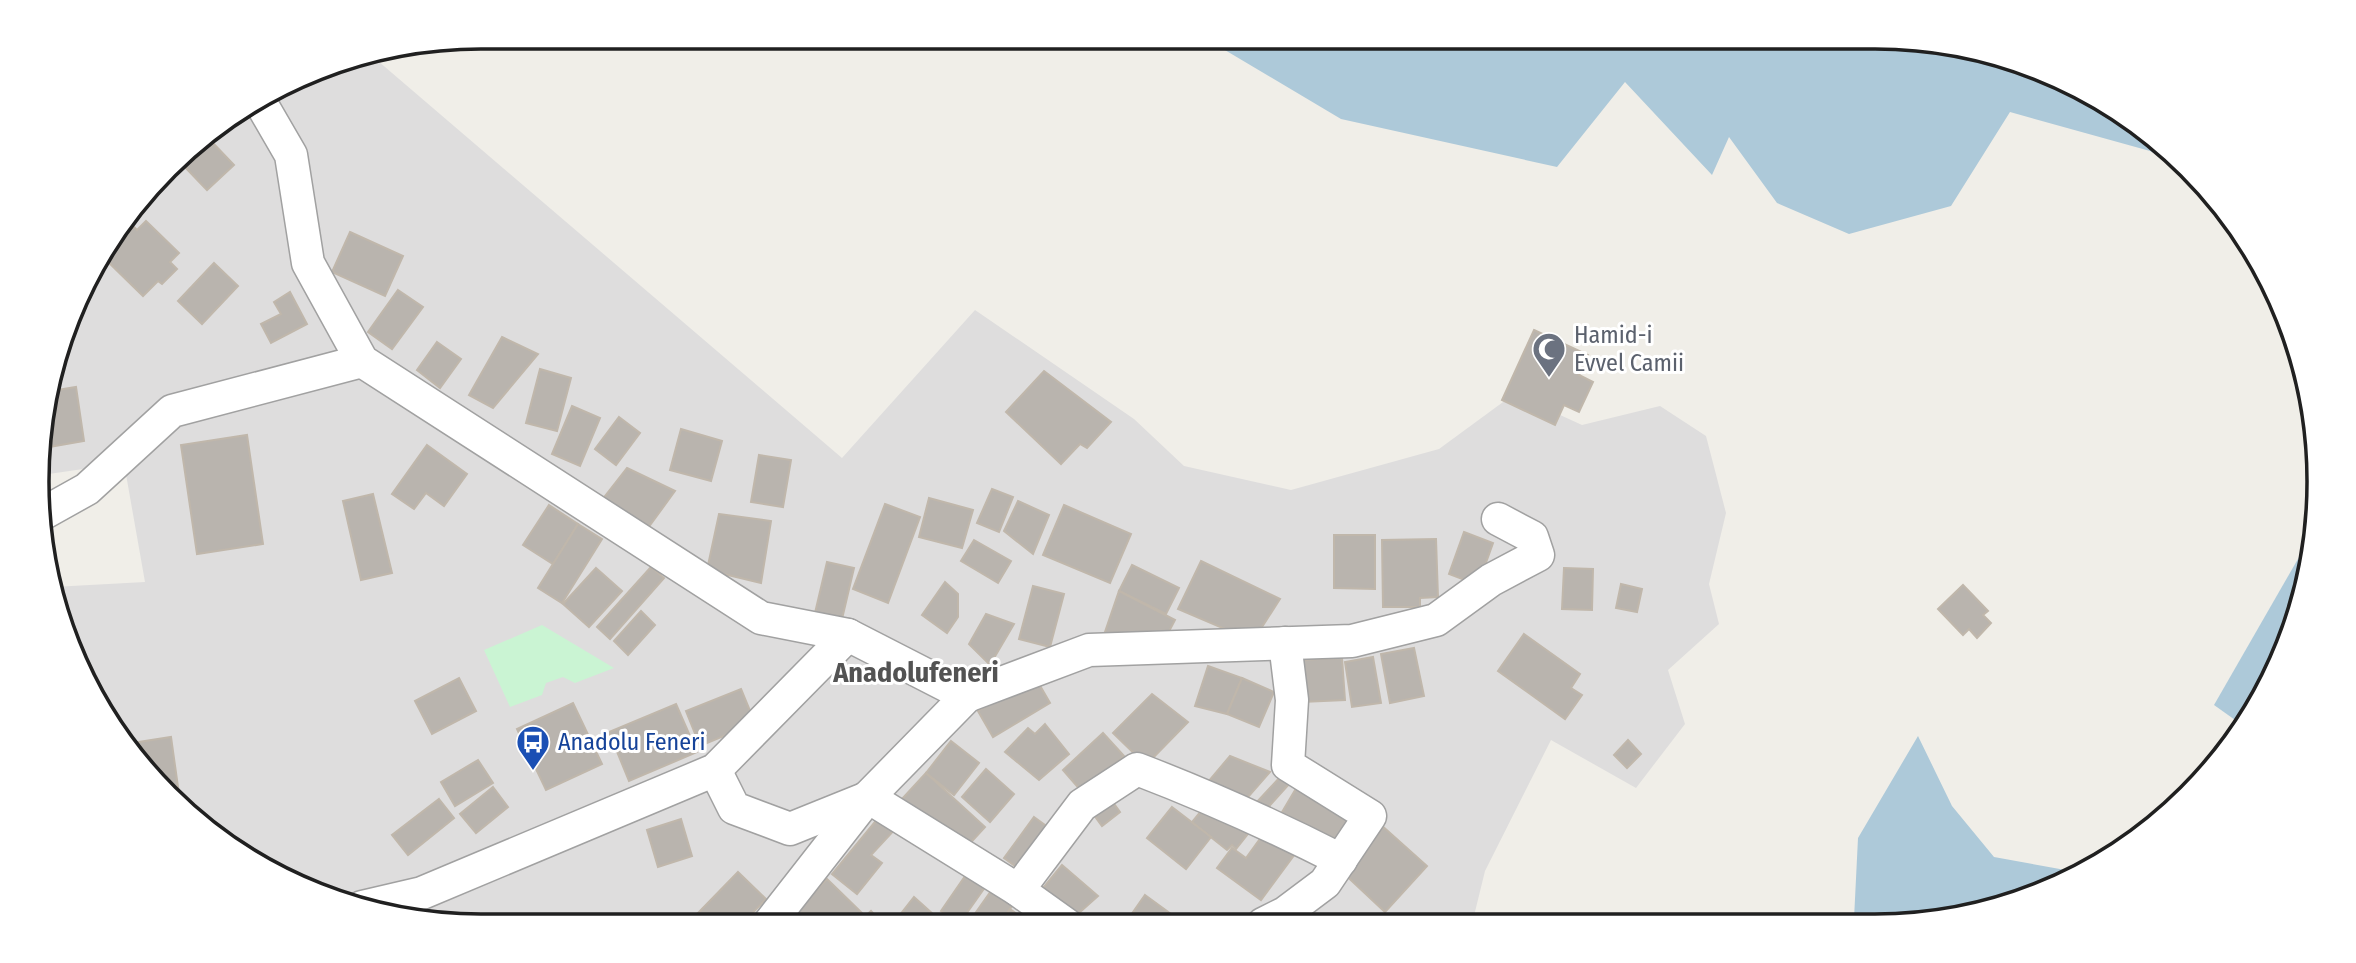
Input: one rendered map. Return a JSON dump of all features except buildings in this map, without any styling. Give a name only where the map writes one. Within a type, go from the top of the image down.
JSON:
[{"type":"street","points":[[264,108],[291,155],[308,263],[362,361],[761,618],[848,635],[967,696]]},
{"type":"street","points":[[50,510],[88,489],[173,411],[362,361]]},
{"type":"street","points":[[777,914],[868,797],[967,696],[1089,650],[1352,641],[1436,620],[1491,580],[1538,555],[1532,537],[1499,519]]},
{"type":"street","points":[[381,902],[422,893],[715,770],[848,635]]},
{"type":"street","points":[[1283,914],[1325,883],[1370,816],[1288,765],[1293,700],[1284,643]]},
{"type":"street","points":[[1018,890],[1082,805],[1138,769],[1181,785],[1341,860]]},
{"type":"street","points":[[715,770],[733,808],[790,829],[868,797]]},
{"type":"street","points":[[868,797],[1018,890],[1051,914]]},
{"type":"shaded area","points":[[379,62],[842,458],[975,310],[1134,419],[1184,466],[1291,490],[1439,449],[1514,394],[1582,425],[1660,406],[1706,436],[1726,513],[1709,584],[1719,624],[1668,670],[1685,724],[1636,788],[1551,740],[1485,871],[1474,914],[453,913],[397,906],[342,891],[265,856],[196,807],[138,745],[94,673],[72,621],[62,586],[145,582],[124,463],[49,474],[57,397],[72,342],[94,290],[122,241],[156,196],[218,138],[290,94],[342,72]]},
{"type":"green space","points":[[542,625],[614,668],[575,683],[563,677],[546,683],[542,695],[510,707],[484,650]]},
{"type":"water","points":[[1223,49],[1874,49],[1931,53],[1986,64],[2040,82],[2091,107],[2161,157],[2150,151],[2010,112],[1951,206],[1849,234],[1777,203],[1729,137],[1712,175],[1625,82],[1557,167],[1341,119]]},
{"type":"water","points":[[2301,554],[2284,621],[2249,698],[2235,720],[2214,705]]},
{"type":"water","points":[[1918,736],[1952,806],[1994,857],[2064,870],[2014,891],[1959,906],[1903,913],[1854,914],[1858,838]]},
{"type":"place","name":"Hamid-i Evvel Camii","points":[[1549,379]]},
{"type":"place","name":"Anadolu Feneri","points":[[533,772]]},
{"type":"district","name":"Anadolufeneri","points":[[916,672]]}]
